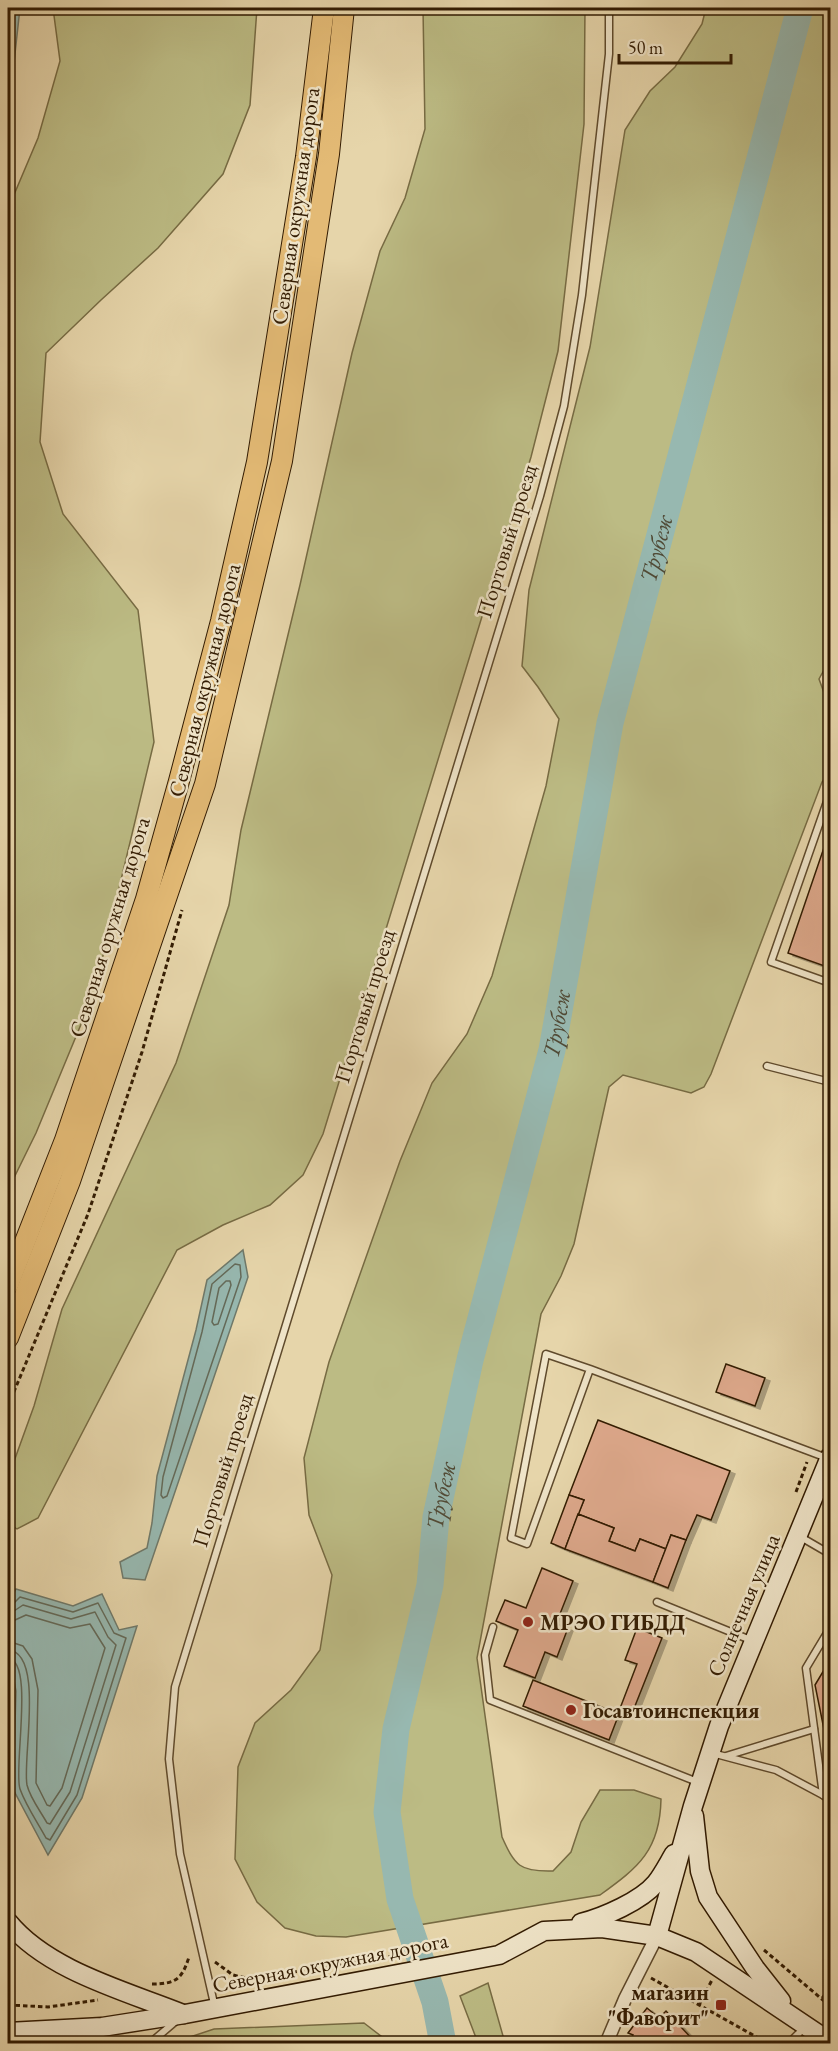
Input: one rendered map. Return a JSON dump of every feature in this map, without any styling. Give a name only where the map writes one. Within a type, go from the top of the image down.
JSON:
[{"type":"main road","name":"Северная оружная дорога","points":[[8,1285],[65,1140],[138,921],[179,781],[221,621],[257,462],[306,157],[324,8]]},
{"type":"main road","name":"Северная окружная дорога","points":[[8,1338],[70,1181],[205,784],[282,461],[329,154],[344,8]]},
{"type":"main road","name":"Солнечная улица","points":[[657,1936],[693,1806],[701,1784],[718,1754],[719,1726],[830,1458]]},
{"type":"main road","name":"Солнечная улица","points":[[693,1806],[700,1871],[708,1897],[754,1968],[800,2021]]},
{"type":"main road","points":[[544,1931],[596,1919],[637,1899],[655,1884],[684,1838]]},
{"type":"main road","points":[[8,1922],[43,1952],[83,1975],[185,2014]]},
{"type":"main road","name":"Северная окружная дорога","points":[[8,2032],[102,2027],[185,2014],[499,1955],[544,1931],[602,1928],[657,1936],[696,1952],[800,2021]]},
{"type":"main road","points":[[800,2021],[831,2042]]},
{"type":"main road","points":[[60,2043],[83,2037],[102,2027]]},
{"type":"street","points":[[606,2043],[657,1936]]},
{"type":"lane","name":"Портовый проезд","points":[[216,2008],[180,1854],[169,1759],[175,1688],[540,496],[564,406],[582,295],[609,54],[609,8]]},
{"type":"lane","points":[[831,793],[771,963],[831,983]]},
{"type":"lane","points":[[766,1066],[831,1082]]},
{"type":"lane","points":[[590,1369],[527,1544],[511,1538],[546,1354],[590,1369],[830,1458]]},
{"type":"lane","points":[[799,1535],[831,1554]]},
{"type":"lane","points":[[657,1602],[753,1641]]},
{"type":"lane","points":[[493,1628],[485,1655],[490,1700],[701,1784]]},
{"type":"lane","points":[[823,1795],[806,1668],[831,1628]]},
{"type":"lane","points":[[718,1754],[814,1729]]},
{"type":"lane","points":[[718,1754],[776,1770],[831,1800]]},
{"type":"lane","points":[[148,2043],[185,2014]]},
{"type":"lane","points":[[788,2043],[800,2021]]},
{"type":"path","points":[[795,1495],[811,1452]]},
{"type":"path","points":[[757,1945],[831,2006]]},
{"type":"path","points":[[151,1984],[176,1981],[184,1974],[189,1957]]},
{"type":"path","points":[[213,1960],[233,1975],[250,1979],[369,1959]]},
{"type":"path","points":[[639,1971],[769,2043]]},
{"type":"path","points":[[8,2005],[48,2007],[103,2000]]},
{"type":"shaded area","points":[[53,8],[257,8],[250,105],[223,174],[158,248],[46,353],[40,442],[63,514],[138,610],[154,742],[94,993],[36,1133],[8,1190],[8,669],[14,632],[8,564],[8,209],[38,138],[60,61]]},
{"type":"shaded area","points":[[423,8],[585,8],[584,124],[558,351],[531,457],[323,1134],[303,1175],[270,1205],[223,1225],[177,1250],[38,1518],[17,1529],[8,1523],[8,1478],[34,1406],[62,1309],[176,1063],[229,905],[241,830],[300,585],[352,353],[380,251],[405,198],[425,129]]},
{"type":"shaded area","points":[[706,8],[830,8],[830,659],[819,679],[830,709],[830,771],[822,782],[711,1074],[704,1087],[691,1093],[623,1075],[609,1087],[574,1244],[561,1276],[541,1314],[477,1658],[502,1837],[515,1861],[533,1870],[553,1871],[571,1852],[581,1822],[600,1790],[634,1790],[661,1799],[657,1832],[645,1856],[636,1866],[600,1895],[346,1937],[316,1936],[285,1928],[257,1902],[235,1859],[238,1767],[255,1723],[291,1690],[320,1650],[332,1575],[309,1515],[304,1458],[329,1362],[400,1161],[432,1083],[467,1034],[492,976],[546,786],[559,719],[522,666],[529,590],[590,347],[625,130],[650,91],[675,67],[702,24]]},
{"type":"shaded area","points":[[488,1983],[505,2043],[478,2043],[460,1996]]},
{"type":"shaded area","points":[[364,2023],[390,2043],[172,2043],[214,2029]]},
{"type":"water","points":[[8,8],[20,8],[8,117]]},
{"type":"water","points":[[243,1250],[248,1277],[145,1580],[123,1578],[120,1562],[147,1548],[157,1476],[207,1280]]},
{"type":"water","points":[[16,1589],[73,1606],[102,1594],[119,1630],[137,1626],[82,1798],[48,1855],[13,1789],[16,1691],[8,1650],[8,1602]]},
{"type":"building","points":[[830,830],[830,968],[788,953]]},
{"type":"building","points":[[726,1364],[765,1378],[755,1406],[716,1392]]},
{"type":"building","points":[[598,1420],[730,1471],[711,1520],[697,1515],[686,1540],[671,1535],[666,1549],[640,1539],[635,1551],[609,1541],[614,1528],[578,1514],[584,1500],[569,1495]]},
{"type":"building","points":[[569,1495],[584,1500],[565,1549],[551,1543]]},
{"type":"building","points":[[578,1514],[614,1528],[609,1541],[635,1551],[640,1539],[666,1549],[653,1582],[565,1549]]},
{"type":"building","points":[[671,1535],[686,1540],[668,1588],[653,1582]]},
{"type":"building","name":"МРЭО ГИБДД","points":[[542,1568],[573,1581],[556,1624],[568,1628],[557,1657],[545,1652],[535,1678],[504,1666],[518,1630],[496,1621],[505,1600],[526,1608]]},
{"type":"building","points":[[637,1628],[662,1638],[631,1716],[619,1711],[637,1664],[625,1660]]},
{"type":"building","points":[[830,1660],[830,1759],[815,1685]]},
{"type":"building","name":"Госавтоинспекция","points":[[533,1680],[619,1714],[609,1740],[523,1706]]},
{"type":"building","points":[[830,1987],[830,2003],[822,1997]]},
{"type":"building","points":[[647,2008],[659,2018],[666,2011],[696,2043],[628,2044],[633,2035],[628,2033]]},
{"type":"waterway","name":"Трубеж","points":[[443,2044],[435,2002],[400,1899],[387,1812],[396,1729],[430,1585],[436,1517],[470,1360],[552,1050],[610,723],[800,8]]},
{"type":"place","name":"МРЭО ГИБДД","points":[[528,1622]]},
{"type":"place","name":"Госавтоинспекция","points":[[571,1710]]},
{"type":"place","name":"магазин \"Фаворит\"","points":[[721,2005]]}]
